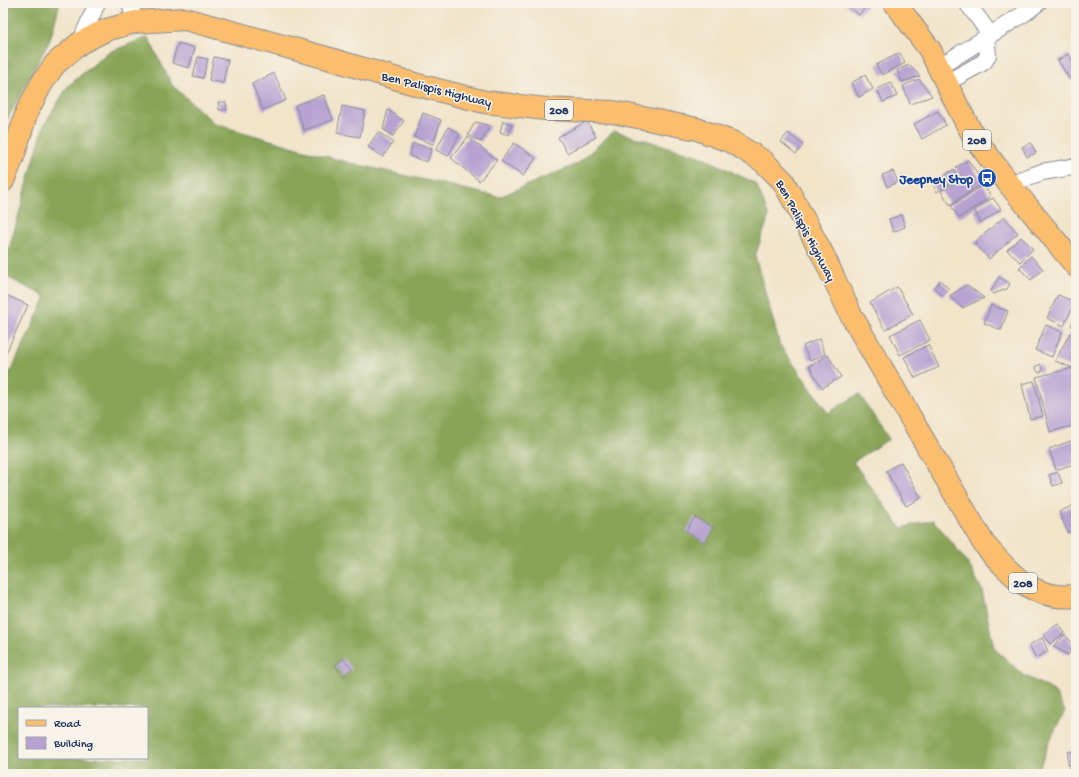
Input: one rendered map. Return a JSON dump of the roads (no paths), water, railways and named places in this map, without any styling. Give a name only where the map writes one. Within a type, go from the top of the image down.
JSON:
[{"type":"main road","name":"208","points":[[895,3],[930,50],[974,137],[1009,184],[1076,266]]},
{"type":"main road","name":"Ben Palispis Highway","points":[[3,181],[13,157],[27,112],[42,83],[55,64],[80,43],[106,30],[132,12],[186,19],[418,85],[486,102],[546,109],[613,112],[697,129],[732,142],[763,161],[783,180],[823,255],[851,315],[984,544],[1009,572],[1026,585],[1040,593],[1054,596],[1076,596]]},
{"type":"street","points":[[80,43],[97,3]]},
{"type":"street","points":[[967,3],[988,36]]},
{"type":"street","points":[[943,75],[988,36],[1038,3]]},
{"type":"street","points":[[1009,184],[1042,172],[1072,167],[1076,168]]},
{"type":"place","name":"Jeepney Stop","points":[[987,178]]}]
